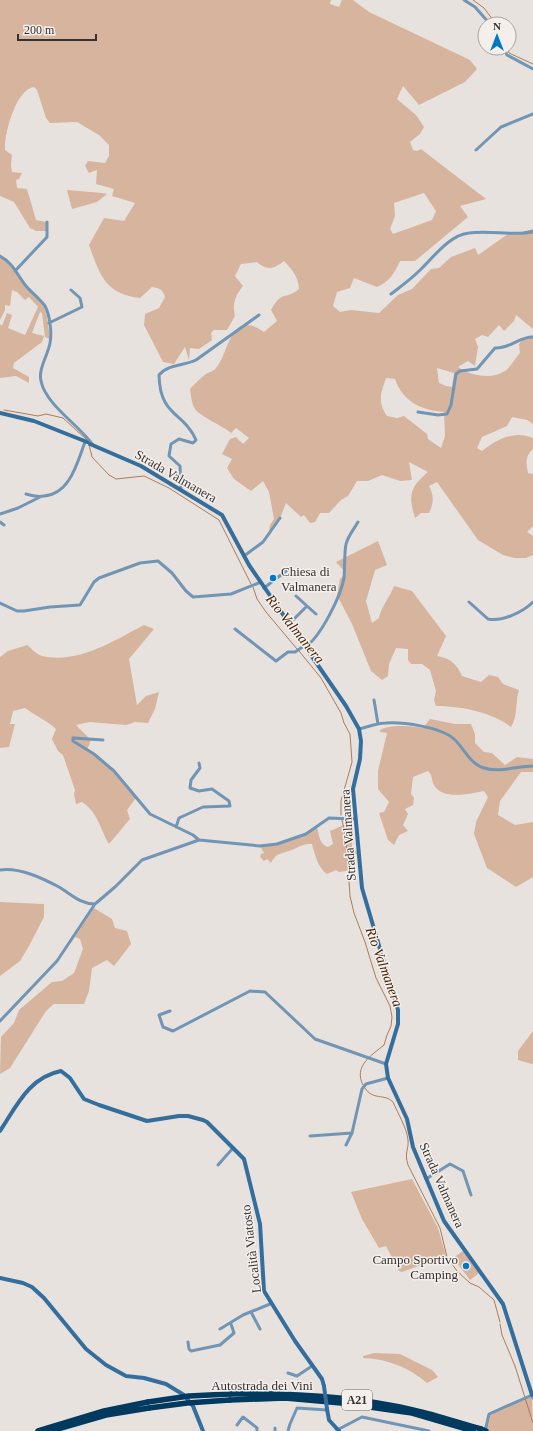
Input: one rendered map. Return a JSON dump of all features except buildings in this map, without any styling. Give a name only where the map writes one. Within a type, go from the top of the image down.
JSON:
[{"type":"highway","name":"Autostrada dei Vini","points":[[50,1431],[106,1415],[149,1408],[230,1397],[285,1393],[341,1397],[413,1410],[484,1430]]},
{"type":"highway","name":"Autostrada dei Vini","points":[[38,1431],[104,1411],[148,1402],[189,1396],[285,1398],[341,1403],[412,1414],[473,1431]]},
{"type":"street","points":[[464,0],[475,7],[483,16]]},
{"type":"street","points":[[508,56],[516,62],[533,69]]},
{"type":"street","points":[[476,150],[501,127],[533,114]]},
{"type":"street","points":[[15,271],[47,237],[47,222]]},
{"type":"street","points":[[391,294],[420,271],[432,257],[456,237],[468,233],[520,234],[533,232]]},
{"type":"street","points":[[0,256],[6,260],[45,307],[49,323],[50,341],[40,373],[41,381],[45,391],[60,410],[86,434],[89,443],[66,486],[53,496],[40,497],[26,494]]},
{"type":"street","points":[[49,323],[82,307],[76,293],[71,290]]},
{"type":"street","points":[[181,490],[180,466],[169,456],[171,444],[179,439],[193,443],[196,440],[192,432],[165,404],[160,388],[159,375],[170,367],[190,363],[196,360],[259,315]]},
{"type":"street","points":[[418,412],[438,415],[447,414],[451,405],[455,377],[458,373],[477,369],[495,348],[506,348],[519,339],[533,337]]},
{"type":"street","points":[[0,409],[2,413]]},
{"type":"street","name":"Strada Valmanera","points":[[2,413],[34,421],[141,466],[222,515],[244,556],[264,588],[346,706],[359,729],[360,759],[353,789],[354,819],[363,895],[398,1010],[398,1024],[386,1064],[388,1078],[407,1119],[413,1147],[444,1221],[503,1304],[532,1396]]},
{"type":"street","points":[[0,514],[18,508],[40,497]]},
{"type":"street","points":[[244,556],[254,550],[266,538],[280,518]]},
{"type":"street","points":[[0,522],[4,525]]},
{"type":"street","points":[[235,629],[276,661],[288,652],[298,650],[311,644],[320,631],[340,591],[344,579],[346,545],[358,522]]},
{"type":"street","points":[[0,603],[17,611],[50,606],[80,605],[94,582],[99,578],[140,563],[158,561],[172,572],[186,592],[193,597],[231,594],[261,582]]},
{"type":"street","points":[[264,588],[290,568]]},
{"type":"street","points":[[296,596],[316,614]]},
{"type":"street","points":[[469,602],[488,619],[492,620],[511,615],[527,608],[533,602]]},
{"type":"street","points":[[289,624],[307,606]]},
{"type":"street","points":[[374,700],[378,724]]},
{"type":"street","points":[[359,729],[387,723],[410,724],[449,735],[475,763],[482,768],[493,769],[533,766]]},
{"type":"street","points":[[103,740],[73,738],[73,741],[77,745],[94,754],[114,771],[150,814],[193,835],[199,840]]},
{"type":"street","points":[[176,827],[179,818],[203,807],[230,806],[229,801],[212,789],[199,791],[192,790],[190,780],[200,768],[199,763]]},
{"type":"street","points":[[0,1021],[57,961],[95,904],[115,887],[142,860],[199,840],[260,846],[277,844],[306,834],[325,820],[339,818],[354,819]]},
{"type":"street","points":[[0,870],[14,869],[58,887],[83,902],[95,904]]},
{"type":"street","points":[[170,1011],[159,1016],[163,1027],[173,1031],[250,991],[265,992],[315,1039],[386,1064]]},
{"type":"street","name":"Località Viatosto","points":[[0,1130],[17,1101],[31,1086],[46,1077],[61,1071],[70,1078],[84,1099],[94,1104],[147,1122],[178,1116],[188,1116],[203,1120],[244,1159],[260,1224],[264,1292],[270,1304],[322,1379],[327,1410]]},
{"type":"street","points":[[346,1145],[352,1133],[364,1087],[388,1078]]},
{"type":"street","points":[[310,1136],[352,1133]]},
{"type":"street","points":[[218,1165],[233,1148]]},
{"type":"street","points":[[426,1179],[450,1164],[463,1171],[472,1196]]},
{"type":"street","points":[[0,1278],[23,1283],[32,1287],[44,1298],[86,1349],[106,1365],[126,1376],[144,1378],[166,1384],[184,1395],[193,1406],[203,1431]]},
{"type":"street","points":[[220,1330],[251,1312],[270,1304]]},
{"type":"street","points":[[251,1312],[260,1329]]},
{"type":"street","points":[[188,1342],[189,1349],[191,1351],[220,1345],[234,1333],[231,1324]]},
{"type":"street","points":[[288,1373],[297,1376],[312,1366]]},
{"type":"street","points":[[484,1430],[490,1414],[524,1398],[532,1396]]},
{"type":"street","points":[[288,1431],[297,1408],[327,1410],[329,1420],[338,1431],[362,1417],[429,1431]]},
{"type":"street","points":[[237,1425],[242,1417],[257,1428],[257,1431]]},
{"type":"shaded area","points":[[0,0],[331,0],[330,4],[339,7],[342,0],[353,0],[369,12],[470,60],[477,69],[465,82],[419,105],[403,86],[397,99],[416,115],[424,127],[420,134],[410,142],[413,150],[417,151],[421,149],[486,199],[460,206],[468,217],[415,261],[400,261],[391,277],[381,285],[377,287],[354,278],[350,288],[337,292],[333,306],[340,312],[351,310],[379,313],[398,295],[412,289],[431,269],[439,268],[451,257],[475,248],[478,255],[508,234],[533,232],[533,329],[516,315],[514,321],[504,331],[499,325],[488,337],[482,335],[475,339],[478,347],[475,366],[468,361],[458,367],[462,370],[480,376],[492,376],[506,371],[520,353],[519,344],[525,337],[533,337],[533,424],[527,420],[512,417],[507,426],[482,437],[477,448],[482,451],[494,443],[512,435],[533,438],[533,449],[527,457],[527,463],[528,473],[533,474],[533,526],[527,532],[533,536],[533,555],[526,558],[514,558],[503,555],[478,540],[437,482],[429,486],[433,500],[429,513],[421,513],[415,518],[411,497],[412,492],[417,482],[428,472],[409,462],[412,480],[400,481],[382,475],[368,481],[357,481],[348,496],[341,500],[329,513],[320,513],[315,522],[310,523],[304,515],[301,517],[286,503],[280,518],[269,533],[270,525],[274,519],[269,492],[263,481],[251,491],[234,479],[227,468],[232,459],[222,454],[230,439],[236,437],[243,444],[249,438],[236,428],[231,433],[199,413],[193,405],[190,389],[207,373],[216,368],[221,361],[232,335],[238,328],[244,325],[253,326],[264,332],[277,321],[271,310],[275,304],[281,297],[299,289],[296,277],[290,268],[284,261],[277,266],[270,268],[264,267],[257,262],[241,264],[235,276],[243,286],[235,300],[235,316],[227,330],[214,330],[211,333],[212,340],[199,349],[190,348],[189,360],[185,347],[174,364],[163,362],[144,325],[145,314],[159,308],[165,297],[162,291],[152,287],[140,298],[128,296],[111,287],[101,274],[89,245],[104,218],[124,221],[135,203],[112,196],[114,189],[96,184],[97,170],[89,173],[85,166],[88,161],[105,163],[109,156],[109,145],[99,135],[77,122],[50,123],[46,118],[37,90],[34,87],[22,95],[12,113],[5,143],[5,150],[12,155],[12,172],[22,173],[19,179],[16,180],[17,188],[27,189],[36,220],[46,222],[46,231],[36,231],[30,228],[14,202],[0,196]],"holes":[[[424,193],[436,211],[432,220],[393,234],[390,229],[395,216],[394,203]],[[437,368],[454,373],[452,387],[439,383]],[[386,378],[395,379],[398,387],[408,399],[420,407],[444,412],[445,436],[441,448],[428,439],[427,434],[404,416],[397,418],[387,416],[382,406],[381,393]]]},
{"type":"shaded area","points":[[67,190],[107,194],[97,202],[72,209]]},
{"type":"shaded area","points":[[0,257],[5,260],[44,307],[47,316],[50,339],[45,337],[42,313],[40,312],[32,333],[44,336],[42,342],[14,363],[13,368],[29,377],[29,383],[16,376],[0,378],[0,324],[2,326],[7,313],[12,315],[8,328],[25,335],[38,307],[29,297],[25,300],[17,292],[12,290],[10,306],[5,305],[5,310],[0,320]]},
{"type":"shaded area","points":[[378,541],[387,565],[375,570],[366,601],[372,623],[379,618],[394,586],[412,591],[446,636],[437,656],[446,658],[452,662],[458,668],[462,676],[481,682],[489,675],[498,677],[503,684],[519,690],[516,714],[511,727],[495,717],[475,711],[455,707],[436,706],[434,700],[436,691],[430,670],[422,664],[411,664],[408,660],[408,649],[396,648],[389,664],[388,676],[382,680],[371,671],[352,624],[337,595],[340,579],[346,573],[336,562]]},
{"type":"shaded area","points":[[144,625],[154,629],[129,659],[137,705],[146,696],[159,692],[155,709],[148,723],[135,722],[126,725],[90,722],[76,725],[91,740],[87,750],[106,764],[136,798],[127,810],[130,819],[109,844],[92,811],[82,802],[76,804],[74,794],[75,790],[63,755],[58,751],[52,739],[56,729],[25,708],[13,711],[10,724],[15,724],[9,747],[0,748],[0,657],[8,651],[27,645],[42,656],[56,658],[69,657],[95,650]]},
{"type":"shaded area","points":[[430,719],[455,724],[471,724],[475,734],[475,743],[484,752],[492,753],[505,765],[517,757],[533,759],[533,772],[521,772],[500,801],[498,815],[515,825],[533,822],[533,877],[516,887],[487,868],[474,834],[476,822],[488,797],[484,791],[457,795],[443,793],[434,785],[428,771],[413,777],[411,794],[414,798],[413,805],[405,809],[408,814],[403,825],[408,831],[399,835],[394,845],[388,840],[379,813],[384,812],[389,802],[378,789],[378,771],[387,733],[380,732],[380,730],[395,726],[423,728]]},
{"type":"shaded area","points":[[344,825],[350,833],[352,849],[357,851],[358,854],[352,855],[352,870],[339,872],[336,870],[327,874],[319,865],[312,844],[302,845],[290,851],[281,853],[273,859],[271,863],[267,859],[264,861],[260,857],[261,854],[264,853],[260,846],[290,840],[316,826],[322,843],[328,847],[333,844],[330,831]]},
{"type":"shaded area","points":[[0,902],[44,904],[44,917],[20,961],[0,976]]},
{"type":"shaded area","points":[[94,908],[112,919],[115,928],[127,931],[131,944],[114,966],[107,960],[92,968],[89,991],[84,1004],[54,1004],[46,1011],[10,1068],[0,1074],[1,1037],[14,1023],[19,1010],[52,982],[62,981],[74,973],[83,949],[80,939],[75,937]]},
{"type":"shaded area","points":[[533,1031],[532,1064],[518,1060],[518,1051]]},
{"type":"shaded area","points":[[412,1179],[438,1228],[446,1256],[402,1272],[399,1271],[386,1246],[379,1248],[362,1219],[351,1192]]},
{"type":"shaded area","name":"Campo Sportivo Camping","points":[[463,1251],[479,1273],[470,1280],[453,1258]]},
{"type":"shaded area","points":[[374,1353],[400,1354],[432,1370],[438,1377],[427,1383],[405,1368],[381,1360],[363,1358],[363,1356]]},
{"type":"shaded area","points":[[532,1395],[533,1431],[485,1431],[489,1414]]},
{"type":"waterway","points":[[473,0],[484,8],[490,16]]},
{"type":"waterway","points":[[516,56],[533,64]]},
{"type":"waterway","points":[[524,232],[533,230]]},
{"type":"waterway","name":"Rio Valmanera","points":[[4,410],[38,416],[46,414],[63,418],[87,440]]},
{"type":"waterway","name":"Rio Valmanera","points":[[89,445],[92,457],[109,475],[116,479],[144,476],[169,488],[219,520],[251,584]]},
{"type":"waterway","name":"Rio Valmanera","points":[[253,587],[257,599],[266,612],[297,649]]},
{"type":"waterway","name":"Rio Valmanera","points":[[299,651],[321,678],[341,713],[350,734],[352,762],[341,801],[341,815]]},
{"type":"waterway","name":"Rio Valmanera","points":[[342,820],[346,839],[350,896],[354,913],[376,978],[390,1006],[392,1017],[391,1026],[384,1045],[369,1057],[362,1067],[360,1072],[363,1085]]},
{"type":"waterway","name":"Rio Valmanera","points":[[365,1088],[371,1094],[390,1099],[393,1102],[407,1135],[408,1143],[406,1157],[408,1165],[440,1228],[447,1257],[457,1271],[470,1283],[479,1287],[494,1300],[500,1322]]},
{"type":"waterway","name":"Rio Valmanera","points":[[500,1324],[502,1335],[515,1366],[533,1423]]},
{"type":"place","name":"Chiesa di Valmanera","points":[[273,578]]},
{"type":"place","name":"Campo Sportivo Camping","points":[[466,1266]]}]
